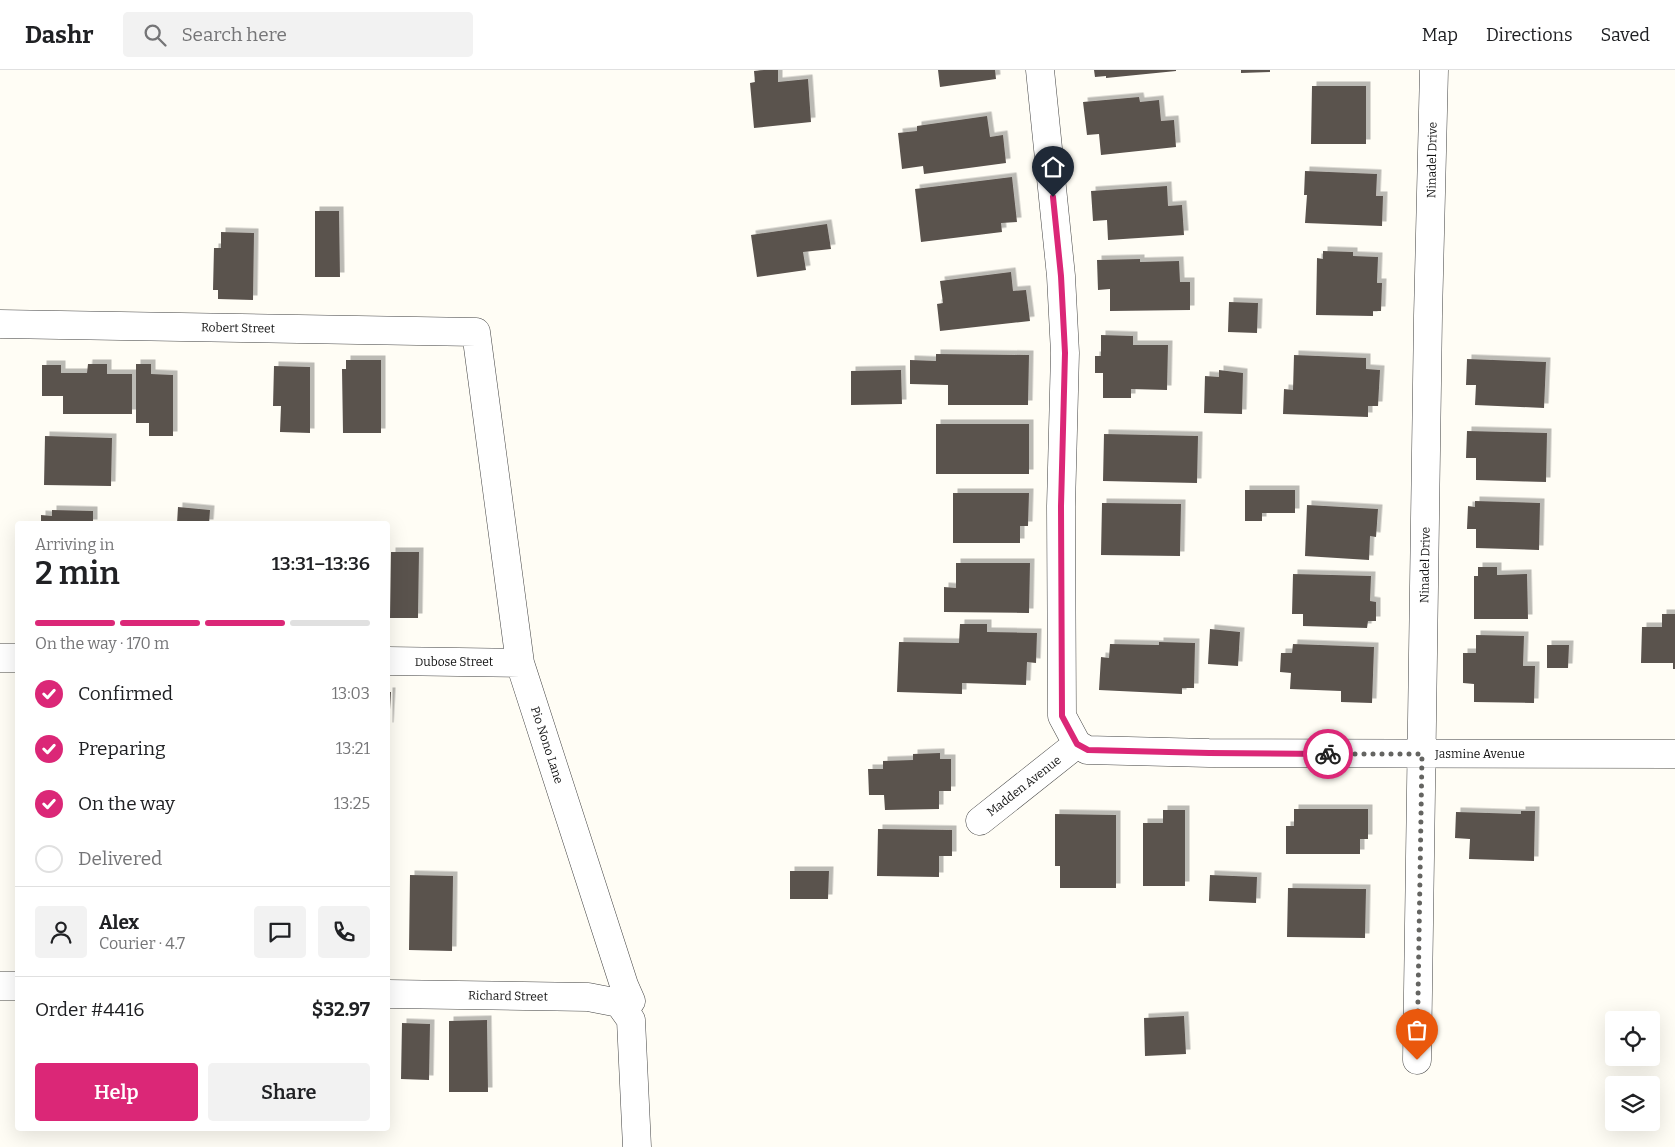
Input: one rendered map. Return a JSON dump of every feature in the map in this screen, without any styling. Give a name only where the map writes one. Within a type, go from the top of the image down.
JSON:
[{"type":"street","points":[[1040,70],[1061,276],[1065,353],[1061,506],[1062,716],[1077,744]]},
{"type":"street","name":"Ninadel Drive","points":[[1417,1060],[1428,316],[1434,70]]},
{"type":"street","name":"Robert Street","points":[[0,324],[476,332]]},
{"type":"street","name":"Pio Nono Lane","points":[[476,332],[520,663],[631,1001],[624,1010],[632,1020],[637,1147]]},
{"type":"street","points":[[0,658],[15,658]]},
{"type":"street","name":"Dubose Street","points":[[390,662],[520,663]]},
{"type":"street","name":"Jasmine Avenue","points":[[1077,744],[1088,750],[1209,753],[1675,754]]},
{"type":"street","name":"Madden Avenue","points":[[980,821],[1077,744]]},
{"type":"street","points":[[0,986],[15,986]]},
{"type":"street","name":"Richard Street","points":[[390,994],[588,997],[619,1003],[624,1010]]},
{"type":"building","points":[[778,70],[778,82],[808,79],[811,122],[754,128],[750,83],[755,82],[754,71]]},
{"type":"building","points":[[938,70],[995,70],[996,79],[940,87]]},
{"type":"building","points":[[1094,70],[1176,71],[1106,78],[1106,76],[1095,77]]},
{"type":"building","points":[[1241,70],[1270,70],[1270,72],[1241,73]]},
{"type":"building","points":[[1312,86],[1366,86],[1366,144],[1311,144]]},
{"type":"building","points":[[1139,97],[1140,102],[1159,100],[1161,121],[1174,120],[1176,147],[1101,155],[1099,134],[1087,135],[1083,102]]},
{"type":"building","points":[[987,116],[990,137],[1003,135],[1006,163],[924,174],[923,166],[902,169],[898,133],[917,131],[917,126]]},
{"type":"building","points":[[1305,171],[1377,174],[1376,196],[1383,196],[1382,226],[1305,223],[1307,195],[1304,195]]},
{"type":"building","points":[[1012,177],[1017,222],[1001,223],[1002,232],[921,242],[915,189]]},
{"type":"building","points":[[1167,186],[1168,206],[1182,205],[1184,235],[1108,240],[1107,220],[1093,221],[1091,191]]},
{"type":"building","points":[[315,211],[339,211],[340,277],[315,277]]},
{"type":"building","points":[[827,224],[831,249],[803,252],[806,270],[757,277],[751,235]]},
{"type":"building","points":[[221,232],[254,233],[253,300],[218,299],[218,290],[213,290],[214,248],[221,248]]},
{"type":"building","points":[[1323,251],[1353,252],[1353,256],[1378,257],[1377,283],[1382,283],[1381,311],[1373,311],[1373,316],[1316,315],[1317,258],[1323,259]]},
{"type":"building","points":[[1140,259],[1140,262],[1179,261],[1180,282],[1190,282],[1190,310],[1110,311],[1110,289],[1098,290],[1097,260]]},
{"type":"building","points":[[1011,272],[1013,291],[1026,290],[1030,321],[940,331],[937,304],[943,303],[940,281]]},
{"type":"building","points":[[1229,302],[1258,303],[1257,333],[1228,332]]},
{"type":"building","points":[[1101,335],[1133,336],[1133,345],[1168,345],[1167,390],[1131,389],[1131,398],[1103,398],[1103,373],[1095,373],[1095,356],[1101,356]]},
{"type":"building","points":[[936,354],[1029,355],[1028,405],[948,405],[948,385],[910,384],[910,360],[936,361]]},
{"type":"building","points":[[1294,355],[1366,358],[1366,369],[1380,370],[1378,406],[1368,406],[1368,417],[1283,414],[1284,389],[1293,390]]},
{"type":"building","points":[[1467,359],[1546,362],[1544,408],[1475,405],[1476,385],[1466,385]]},
{"type":"building","points":[[346,360],[381,360],[381,433],[343,433],[342,369],[346,369]]},
{"type":"building","points":[[88,364],[107,364],[107,374],[132,374],[132,414],[63,414],[63,396],[42,396],[42,365],[61,365],[61,373],[87,373]]},
{"type":"building","points":[[136,364],[151,364],[151,374],[173,375],[173,436],[149,436],[149,423],[136,423]]},
{"type":"building","points":[[274,366],[310,367],[310,433],[280,432],[281,406],[273,406]]},
{"type":"building","points":[[901,370],[902,404],[851,405],[851,371]]},
{"type":"building","points":[[1219,370],[1243,373],[1242,414],[1204,413],[1205,376],[1219,377]]},
{"type":"building","points":[[936,424],[1029,424],[1029,474],[936,474]]},
{"type":"building","points":[[1467,431],[1547,433],[1546,482],[1476,480],[1476,458],[1466,458]]},
{"type":"building","points":[[1104,434],[1198,436],[1197,483],[1103,481]]},
{"type":"building","points":[[45,436],[112,438],[111,486],[44,485]]},
{"type":"building","points":[[1245,490],[1295,490],[1295,513],[1262,513],[1262,521],[1245,521]]},
{"type":"building","points":[[953,493],[1029,493],[1028,526],[1020,526],[1020,543],[953,543]]},
{"type":"building","points":[[1475,501],[1540,503],[1539,550],[1476,548],[1476,529],[1467,529],[1468,506],[1475,507]]},
{"type":"building","points":[[1102,503],[1181,504],[1180,556],[1101,555]]},
{"type":"building","points":[[1307,505],[1378,509],[1376,537],[1370,536],[1369,560],[1305,556]]},
{"type":"building","points":[[178,507],[210,510],[209,521],[177,521]]},
{"type":"building","points":[[52,510],[93,511],[93,521],[41,521],[41,515],[52,516]]},
{"type":"building","points":[[391,552],[419,552],[418,618],[390,618]]},
{"type":"building","points":[[956,563],[1030,563],[1029,613],[944,612],[944,587],[956,588]]},
{"type":"building","points":[[1478,567],[1497,567],[1497,575],[1527,574],[1528,619],[1474,619],[1474,576],[1478,576]]},
{"type":"building","points":[[1293,574],[1371,576],[1370,601],[1376,602],[1376,621],[1368,621],[1367,628],[1303,626],[1303,614],[1292,614]]},
{"type":"building","points":[[1662,614],[1675,614],[1675,669],[1673,669],[1673,663],[1641,663],[1642,627],[1662,627]]},
{"type":"building","points":[[960,624],[987,624],[987,632],[1037,633],[1036,663],[1027,662],[1026,685],[962,683],[962,694],[897,692],[899,642],[959,643]]},
{"type":"building","points":[[1210,629],[1240,632],[1238,666],[1208,664]]},
{"type":"building","points":[[1476,635],[1524,636],[1523,666],[1535,666],[1534,703],[1474,702],[1474,684],[1463,683],[1463,653],[1476,653]]},
{"type":"building","points":[[1159,642],[1195,643],[1194,688],[1182,688],[1182,694],[1099,690],[1101,657],[1109,658],[1110,644],[1159,645]]},
{"type":"building","points":[[1293,644],[1374,647],[1372,703],[1341,702],[1341,691],[1290,689],[1291,673],[1280,672],[1281,653],[1292,653]]},
{"type":"building","points":[[1547,645],[1569,645],[1568,668],[1547,668]]},
{"type":"building","points":[[940,753],[940,759],[951,759],[951,791],[939,791],[939,809],[885,810],[884,795],[869,795],[868,769],[883,769],[883,761],[913,760],[913,754]]},
{"type":"building","points":[[1294,809],[1368,809],[1368,839],[1360,839],[1360,854],[1286,854],[1286,826],[1294,826]]},
{"type":"building","points":[[1163,810],[1185,810],[1185,886],[1143,886],[1143,823],[1163,823]]},
{"type":"building","points":[[1521,811],[1535,811],[1534,861],[1469,859],[1470,839],[1455,838],[1456,812],[1521,814]]},
{"type":"building","points":[[1055,814],[1116,815],[1116,888],[1060,888],[1060,866],[1055,866]]},
{"type":"building","points":[[878,829],[952,830],[952,856],[939,856],[939,877],[877,876]]},
{"type":"building","points":[[790,871],[829,871],[828,899],[790,899]]},
{"type":"building","points":[[410,875],[453,876],[452,951],[409,950]]},
{"type":"building","points":[[1210,875],[1257,877],[1256,903],[1209,901]]},
{"type":"building","points":[[1288,888],[1366,889],[1365,938],[1287,937]]},
{"type":"building","points":[[1184,1016],[1186,1054],[1145,1056],[1144,1018]]},
{"type":"building","points":[[487,1020],[488,1092],[449,1092],[449,1021]]},
{"type":"building","points":[[402,1023],[430,1024],[429,1080],[401,1079]]},
{"type":"way so far","points":[[1328,754],[1422,754],[1417,1060]]},
{"type":"route","points":[[1053,197],[1061,276],[1065,353],[1061,506],[1062,716],[1077,744],[1088,750],[1328,754]]}]
